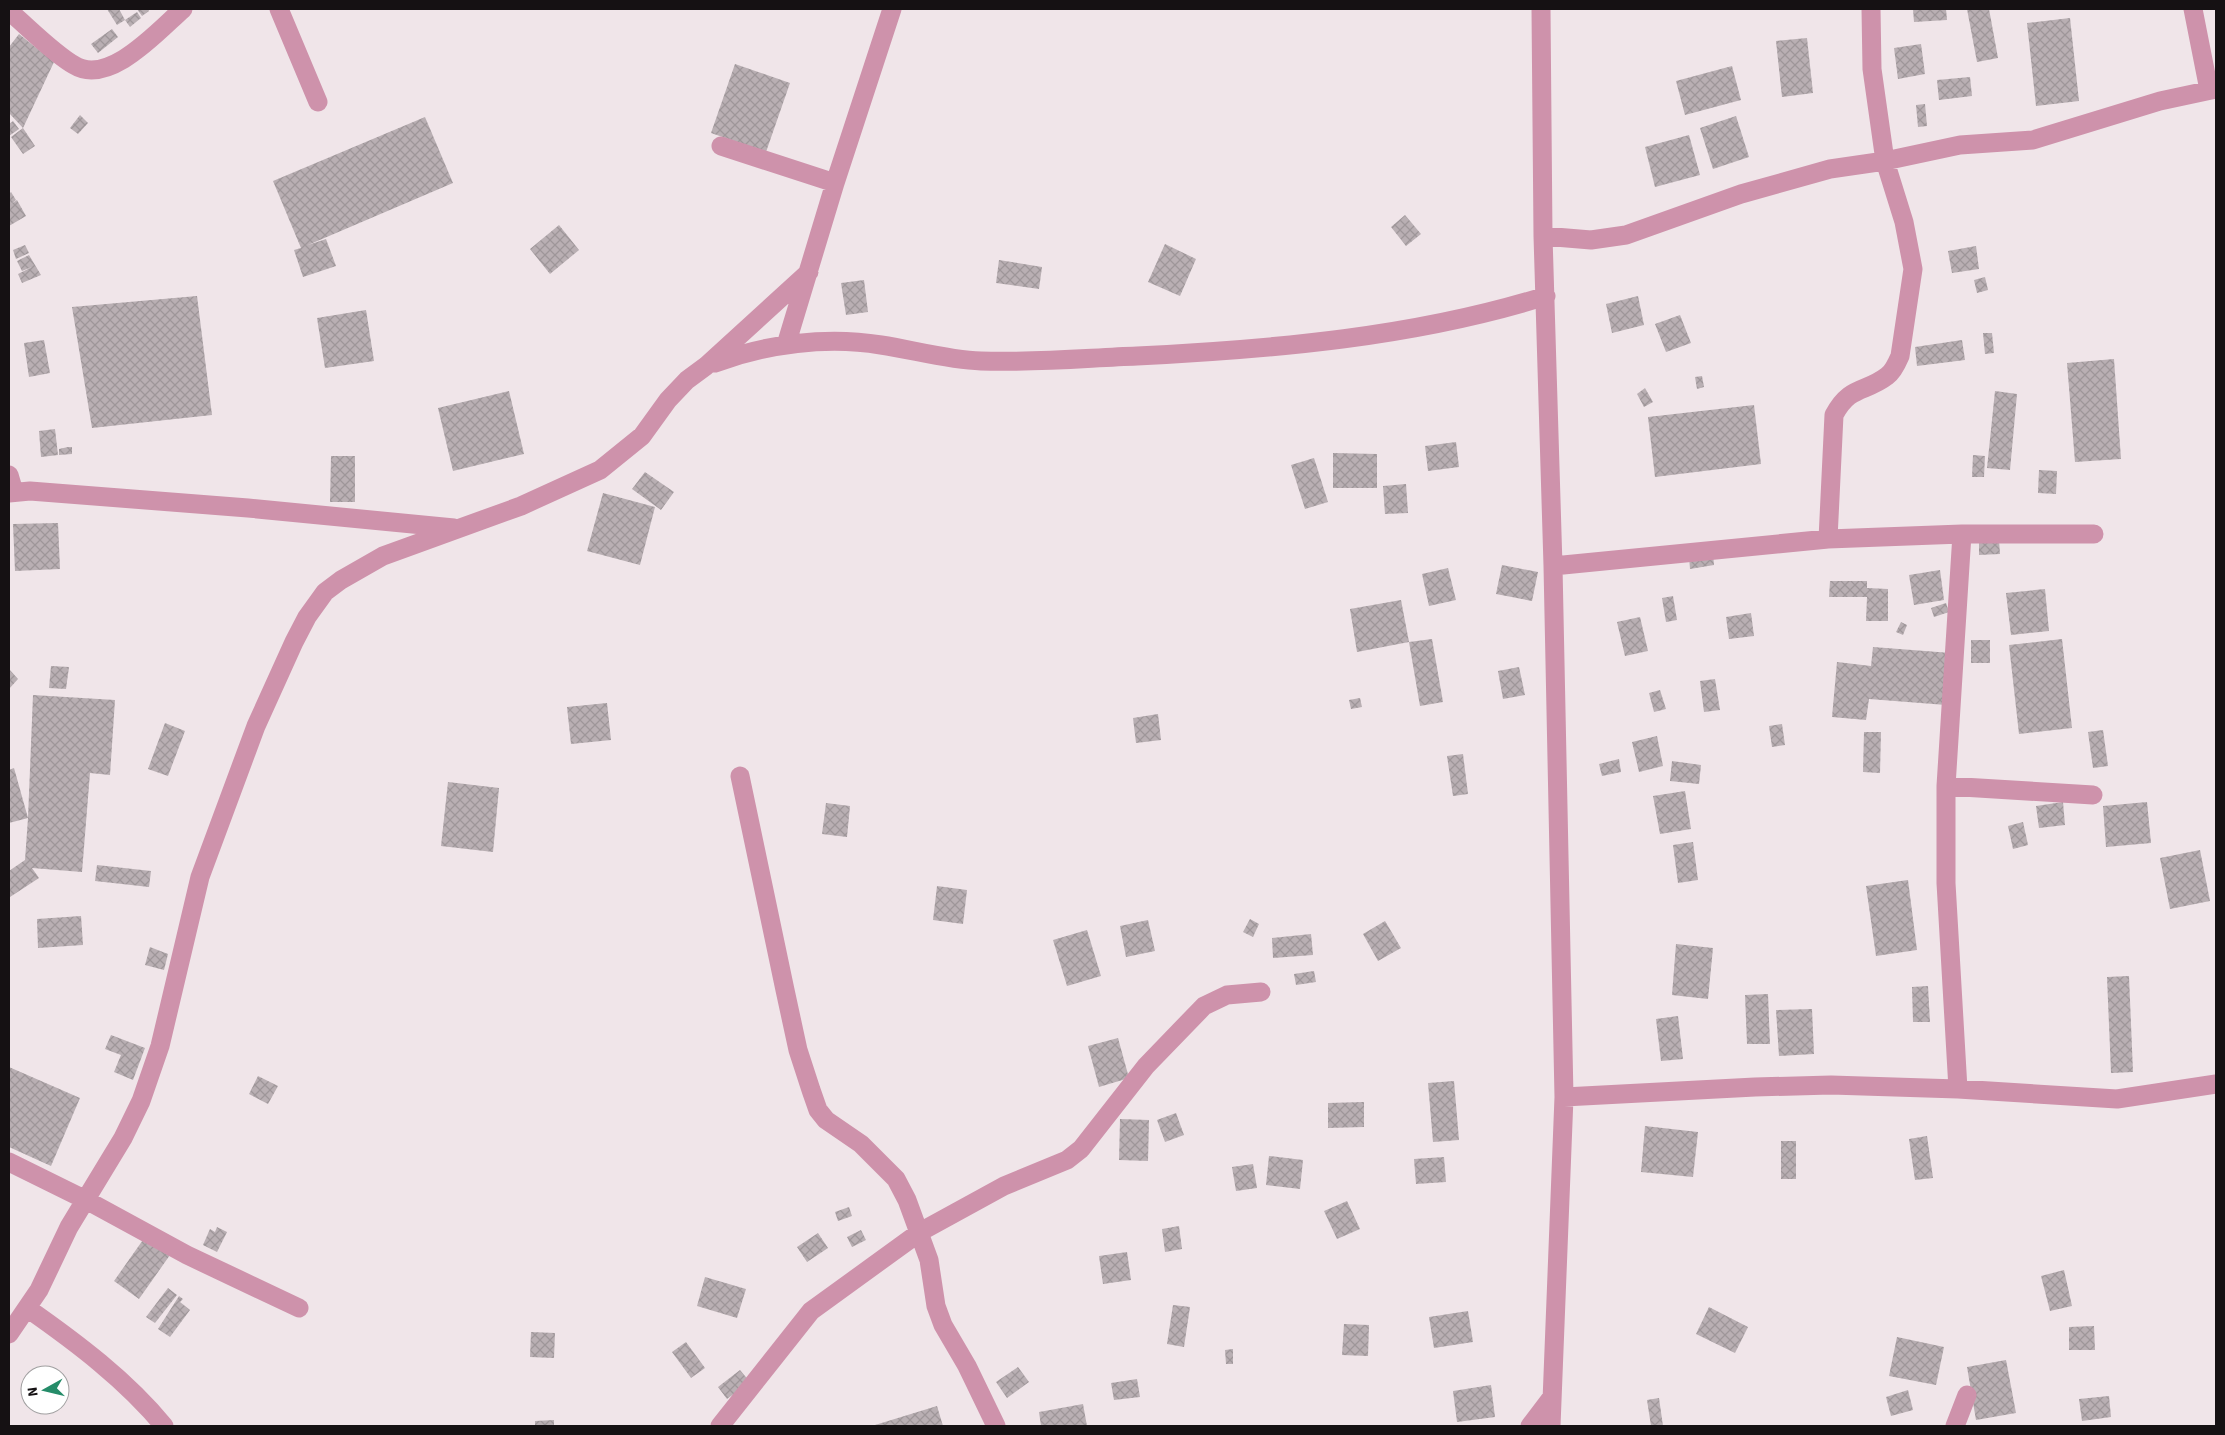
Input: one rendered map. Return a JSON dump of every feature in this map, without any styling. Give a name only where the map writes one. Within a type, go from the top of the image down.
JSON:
[{"type":"street","points":[[9,11],[74,66],[101,69],[109,68],[134,52],[183,9]]},
{"type":"street","points":[[280,9],[318,102]]},
{"type":"street","points":[[786,345],[810,272],[835,183],[892,9]]},
{"type":"street","points":[[1541,9],[1543,236],[1553,566],[1564,1097],[1551,1426]]},
{"type":"street","points":[[1828,539],[1834,415],[1840,402],[1852,393],[1888,376],[1900,356],[1913,269],[1904,222],[1885,161],[1872,69],[1871,9]]},
{"type":"street","points":[[1543,236],[1591,240],[1626,235],[1741,194],[1830,170],[1885,161],[1960,145],[2033,140],[2160,100],[2213,89],[2193,9]]},
{"type":"street","points":[[721,146],[835,183]]},
{"type":"street","points":[[10,1331],[28,1308],[86,1200],[123,1138],[149,1080],[160,1046],[200,877],[256,726],[306,617],[325,592],[341,580],[383,556],[521,506],[600,470],[642,436],[668,400],[687,380],[706,366],[810,272]]},
{"type":"street","points":[[706,366],[736,355],[813,341],[852,342],[979,362],[1170,354],[1285,345],[1458,321],[1546,296]]},
{"type":"street","points":[[11,487],[458,528]]},
{"type":"street","points":[[1958,1089],[1946,883],[1946,786],[1962,534]]},
{"type":"street","points":[[1553,566],[1828,539],[1962,534],[2094,534]]},
{"type":"street","points":[[740,776],[798,1050],[810,1090],[818,1110],[826,1120],[861,1144],[896,1179],[920,1232],[929,1260],[936,1306],[943,1325],[967,1366],[996,1426]]},
{"type":"street","points":[[1946,786],[2092,795]]},
{"type":"street","points":[[720,1426],[811,1311],[920,1232],[1004,1186],[1067,1160],[1081,1149],[1146,1066],[1204,1006],[1227,995],[1261,992]]},
{"type":"street","points":[[1564,1097],[1774,1086],[1831,1085],[1958,1089],[2117,1099],[2216,1084]]},
{"type":"street","points":[[9,1162],[86,1200],[187,1255],[299,1308]]},
{"type":"street","points":[[28,1308],[60,1331],[120,1380],[164,1426]]},
{"type":"street","points":[[1955,1426],[1967,1395]]},
{"type":"street","points":[[1530,1426],[1552,1397]]},
{"type":"building","points":[[107,9],[119,9],[125,20],[117,25]]},
{"type":"building","points":[[137,9],[148,9],[149,11],[142,16]]},
{"type":"building","points":[[1913,9],[1946,9],[1947,20],[1914,22]]},
{"type":"building","points":[[1967,9],[1989,9],[1998,58],[1977,62]]},
{"type":"building","points":[[137,12],[141,18],[130,27],[125,20]]},
{"type":"building","points":[[2070,18],[2079,101],[2036,106],[2027,23]]},
{"type":"building","points":[[112,29],[118,37],[98,53],[91,44]]},
{"type":"building","points":[[19,34],[54,62],[23,128],[9,113],[9,47]]},
{"type":"building","points":[[1807,38],[1813,93],[1782,97],[1776,41]]},
{"type":"building","points":[[1921,44],[1925,74],[1898,79],[1894,48]]},
{"type":"building","points":[[735,64],[790,83],[766,152],[711,133]]},
{"type":"building","points":[[1732,66],[1741,100],[1685,115],[1676,81]]},
{"type":"building","points":[[1970,77],[1972,96],[1939,100],[1937,80]]},
{"type":"building","points":[[1925,104],[1927,126],[1918,127],[1916,105]]},
{"type":"building","points":[[80,115],[88,123],[78,134],[70,128]]},
{"type":"building","points":[[1736,116],[1749,157],[1713,169],[1700,128]]},
{"type":"building","points":[[425,117],[453,183],[308,245],[326,239],[336,266],[303,277],[294,250],[301,248],[273,181]]},
{"type":"building","points":[[13,121],[19,129],[9,136],[9,124]]},
{"type":"building","points":[[23,128],[35,146],[23,154],[11,137]]},
{"type":"building","points":[[1689,135],[1700,175],[1655,187],[1645,147]]},
{"type":"building","points":[[11,192],[16,200],[11,204],[17,200],[26,216],[9,226],[9,194]]},
{"type":"building","points":[[1405,215],[1421,234],[1406,246],[1391,227]]},
{"type":"building","points":[[559,225],[579,250],[550,274],[530,249]]},
{"type":"building","points":[[1165,244],[1196,259],[1180,296],[1148,282]]},
{"type":"building","points":[[25,245],[29,253],[16,259],[13,250]]},
{"type":"building","points":[[1976,246],[1979,269],[1952,273],[1948,251]]},
{"type":"building","points":[[29,255],[41,275],[22,283],[18,274],[32,267],[22,271],[17,261]]},
{"type":"building","points":[[999,260],[1042,267],[1039,289],[996,283]]},
{"type":"building","points":[[1985,277],[1988,290],[1977,293],[1974,280]]},
{"type":"building","points":[[864,280],[868,312],[846,315],[841,283]]},
{"type":"building","points":[[197,296],[212,415],[92,428],[72,307]]},
{"type":"building","points":[[1638,296],[1644,325],[1612,333],[1606,304]]},
{"type":"building","points":[[366,310],[374,361],[325,368],[317,318]]},
{"type":"building","points":[[1680,315],[1691,343],[1666,352],[1655,324]]},
{"type":"building","points":[[1983,333],[1992,333],[1994,353],[1985,354]]},
{"type":"building","points":[[44,340],[50,373],[29,377],[24,343]]},
{"type":"building","points":[[1962,340],[1965,360],[1917,366],[1915,347]]},
{"type":"building","points":[[2114,359],[2121,459],[2075,462],[2067,363]]},
{"type":"building","points":[[1702,376],[1704,387],[1697,389],[1695,377]]},
{"type":"building","points":[[1645,388],[1653,402],[1644,407],[1637,394]]},
{"type":"building","points":[[509,391],[524,454],[453,471],[438,408]]},
{"type":"building","points":[[1995,391],[2017,394],[2010,470],[1987,468]]},
{"type":"building","points":[[1754,405],[1761,464],[1655,477],[1648,417]]},
{"type":"building","points":[[55,429],[58,455],[41,457],[39,431]]},
{"type":"building","points":[[1456,442],[1459,467],[1428,471],[1425,446]]},
{"type":"building","points":[[72,447],[72,454],[59,455],[59,449]]},
{"type":"building","points":[[1333,453],[1377,454],[1377,488],[1333,488]]},
{"type":"building","points":[[1973,455],[1985,456],[1984,477],[1972,477]]},
{"type":"building","points":[[331,456],[355,456],[355,502],[330,502]]},
{"type":"building","points":[[1314,458],[1328,502],[1305,509],[1291,465]]},
{"type":"building","points":[[2039,470],[2057,471],[2056,494],[2038,493]]},
{"type":"building","points":[[645,472],[674,492],[661,510],[632,489]]},
{"type":"building","points":[[1406,484],[1408,513],[1385,514],[1383,486]]},
{"type":"building","points":[[603,493],[655,507],[640,565],[587,551]]},
{"type":"building","points":[[58,523],[60,569],[15,571],[13,524]]},
{"type":"building","points":[[1979,540],[1999,540],[2000,554],[1979,555]]},
{"type":"building","points":[[1713,554],[1714,565],[1690,569],[1689,557]]},
{"type":"building","points":[[1502,565],[1538,572],[1532,601],[1496,594]]},
{"type":"building","points":[[1448,568],[1456,600],[1429,606],[1422,574]]},
{"type":"building","points":[[1940,570],[1944,600],[1914,605],[1909,575]]},
{"type":"building","points":[[1830,581],[1867,581],[1867,588],[1888,589],[1888,621],[1866,621],[1867,597],[1829,597]]},
{"type":"building","points":[[2045,589],[2049,631],[2011,635],[2006,593]]},
{"type":"building","points":[[1673,596],[1677,620],[1666,622],[1662,598]]},
{"type":"building","points":[[1401,600],[1409,642],[1357,652],[1350,609]]},
{"type":"building","points":[[1946,603],[1949,612],[1934,617],[1931,608]]},
{"type":"building","points":[[1751,613],[1754,636],[1729,639],[1726,617]]},
{"type":"building","points":[[1640,617],[1648,651],[1625,656],[1617,622]]},
{"type":"building","points":[[1901,622],[1907,625],[1903,635],[1896,632]]},
{"type":"building","points":[[1432,639],[1443,702],[1420,706],[1409,642]]},
{"type":"building","points":[[2062,639],[2072,728],[2019,734],[2009,645]]},
{"type":"building","points":[[1971,640],[1990,640],[1990,663],[1971,663]]},
{"type":"building","points":[[1873,647],[1951,653],[1946,705],[1869,699],[1866,720],[1832,717],[1837,662],[1871,666]]},
{"type":"building","points":[[51,666],[69,667],[66,689],[49,688]]},
{"type":"building","points":[[1519,667],[1525,695],[1503,699],[1498,671]]},
{"type":"building","points":[[9,669],[18,679],[9,689]]},
{"type":"building","points":[[1715,679],[1720,710],[1704,712],[1700,681]]},
{"type":"building","points":[[1660,690],[1666,709],[1654,712],[1649,693]]},
{"type":"building","points":[[33,695],[115,700],[110,775],[90,773],[82,872],[32,868],[39,878],[10,897],[9,871],[25,860]]},
{"type":"building","points":[[1360,698],[1362,707],[1351,709],[1349,700]]},
{"type":"building","points":[[607,703],[611,740],[571,744],[567,707]]},
{"type":"building","points":[[1158,714],[1161,740],[1136,743],[1133,718]]},
{"type":"building","points":[[165,723],[185,731],[168,776],[148,769]]},
{"type":"building","points":[[1782,724],[1785,745],[1772,747],[1769,726]]},
{"type":"building","points":[[2103,730],[2108,766],[2093,768],[2088,732]]},
{"type":"building","points":[[1864,732],[1881,732],[1880,773],[1863,772]]},
{"type":"building","points":[[1657,736],[1663,766],[1639,772],[1632,742]]},
{"type":"building","points":[[1463,754],[1468,794],[1453,796],[1447,756]]},
{"type":"building","points":[[1619,759],[1621,772],[1602,776],[1599,764]]},
{"type":"building","points":[[1672,761],[1701,765],[1699,784],[1670,781]]},
{"type":"building","points":[[14,768],[28,818],[9,823],[9,770]]},
{"type":"building","points":[[448,782],[499,788],[493,852],[441,846]]},
{"type":"building","points":[[1685,791],[1691,829],[1660,834],[1653,796]]},
{"type":"building","points":[[2063,802],[2065,825],[2039,828],[2036,806]]},
{"type":"building","points":[[2147,802],[2151,843],[2106,847],[2103,806]]},
{"type":"building","points":[[826,803],[850,806],[847,837],[822,834]]},
{"type":"building","points":[[2023,822],[2028,845],[2013,849],[2008,826]]},
{"type":"building","points":[[1693,842],[1698,880],[1678,883],[1673,845]]},
{"type":"building","points":[[2200,850],[2210,901],[2170,909],[2160,858]]},
{"type":"building","points":[[97,865],[151,871],[149,887],[95,881]]},
{"type":"building","points":[[1908,880],[1917,950],[1876,956],[1866,886]]},
{"type":"building","points":[[937,886],[967,890],[963,924],[933,920]]},
{"type":"building","points":[[81,916],[83,945],[38,948],[37,919]]},
{"type":"building","points":[[1250,919],[1259,924],[1253,937],[1243,932]]},
{"type":"building","points":[[1148,920],[1155,951],[1126,957],[1120,926]]},
{"type":"building","points":[[1385,921],[1401,948],[1378,961],[1363,934]]},
{"type":"building","points":[[1087,930],[1101,976],[1067,986],[1053,940]]},
{"type":"building","points":[[1311,934],[1313,955],[1273,958],[1272,938]]},
{"type":"building","points":[[1676,944],[1713,948],[1708,999],[1672,995]]},
{"type":"building","points":[[150,947],[168,954],[164,970],[145,965]]},
{"type":"building","points":[[1314,971],[1316,982],[1296,985],[1294,974]]},
{"type":"building","points":[[2129,976],[2133,1072],[2111,1073],[2107,977]]},
{"type":"building","points":[[1928,986],[1930,1022],[1913,1022],[1912,987]]},
{"type":"building","points":[[1768,994],[1770,1044],[1747,1044],[1745,995]]},
{"type":"building","points":[[1812,1009],[1814,1054],[1779,1056],[1776,1010]]},
{"type":"building","points":[[1678,1016],[1683,1059],[1661,1061],[1656,1019]]},
{"type":"building","points":[[111,1035],[145,1048],[133,1080],[114,1072],[121,1055],[105,1049]]},
{"type":"building","points":[[1118,1038],[1129,1078],[1099,1087],[1088,1046]]},
{"type":"building","points":[[9,1067],[80,1098],[51,1166],[9,1147]]},
{"type":"building","points":[[258,1076],[278,1086],[268,1104],[249,1094]]},
{"type":"building","points":[[1454,1081],[1459,1140],[1433,1142],[1428,1083]]},
{"type":"building","points":[[1364,1102],[1364,1127],[1328,1128],[1328,1103]]},
{"type":"building","points":[[1176,1113],[1184,1135],[1165,1142],[1157,1120]]},
{"type":"building","points":[[1120,1119],[1149,1120],[1148,1161],[1119,1160]]},
{"type":"building","points":[[1645,1126],[1698,1132],[1693,1177],[1641,1172]]},
{"type":"building","points":[[1927,1136],[1933,1178],[1915,1180],[1909,1139]]},
{"type":"building","points":[[1781,1141],[1796,1141],[1796,1179],[1781,1179]]},
{"type":"building","points":[[1269,1156],[1303,1160],[1300,1189],[1266,1185]]},
{"type":"building","points":[[1444,1157],[1446,1182],[1416,1184],[1414,1159]]},
{"type":"building","points":[[1253,1164],[1257,1188],[1236,1191],[1232,1167]]},
{"type":"building","points":[[1347,1201],[1360,1229],[1337,1239],[1324,1211]]},
{"type":"building","points":[[849,1207],[852,1216],[838,1221],[835,1212]]},
{"type":"building","points":[[1179,1226],[1182,1249],[1165,1252],[1162,1229]]},
{"type":"building","points":[[217,1227],[227,1232],[217,1252],[203,1245],[210,1229],[215,1232]]},
{"type":"building","points":[[861,1230],[866,1240],[852,1247],[847,1237]]},
{"type":"building","points":[[818,1233],[828,1248],[807,1262],[797,1247]]},
{"type":"building","points":[[145,1237],[170,1255],[139,1299],[114,1281]]},
{"type":"building","points":[[1127,1252],[1131,1280],[1103,1284],[1099,1256]]},
{"type":"building","points":[[2064,1270],[2072,1306],[2050,1311],[2041,1276]]},
{"type":"building","points":[[705,1277],[746,1289],[737,1318],[697,1306]]},
{"type":"building","points":[[168,1288],[177,1295],[155,1323],[146,1317]]},
{"type":"building","points":[[179,1296],[183,1299],[180,1302],[190,1310],[170,1337],[158,1329]]},
{"type":"building","points":[[1173,1305],[1190,1307],[1184,1347],[1167,1344]]},
{"type":"building","points":[[1709,1307],[1748,1327],[1735,1353],[1696,1334]]},
{"type":"building","points":[[1468,1311],[1473,1342],[1434,1348],[1429,1317]]},
{"type":"building","points":[[1344,1324],[1369,1325],[1368,1356],[1342,1355]]},
{"type":"building","points":[[2094,1326],[2095,1350],[2069,1350],[2069,1327]]},
{"type":"building","points":[[531,1332],[555,1333],[554,1358],[530,1357]]},
{"type":"building","points":[[1897,1337],[1944,1347],[1936,1385],[1889,1376]]},
{"type":"building","points":[[686,1342],[705,1368],[691,1378],[672,1352]]},
{"type":"building","points":[[1233,1349],[1233,1364],[1226,1364],[1225,1350]]},
{"type":"building","points":[[2006,1360],[2016,1413],[1976,1420],[1967,1367]]},
{"type":"building","points":[[1018,1367],[1029,1382],[1007,1398],[996,1382]]},
{"type":"building","points":[[740,1370],[750,1382],[727,1399],[718,1387]]},
{"type":"building","points":[[1137,1379],[1140,1397],[1114,1400],[1111,1383]]},
{"type":"building","points":[[1491,1385],[1495,1417],[1457,1422],[1453,1391]]},
{"type":"building","points":[[1908,1390],[1913,1410],[1891,1416],[1886,1397]]},
{"type":"building","points":[[2109,1396],[2111,1417],[2082,1421],[2079,1399]]},
{"type":"building","points":[[1659,1398],[1663,1426],[1651,1426],[1647,1400]]},
{"type":"building","points":[[1083,1404],[1087,1426],[1041,1426],[1039,1412]]},
{"type":"building","points":[[937,1406],[943,1426],[875,1425]]},
{"type":"building","points":[[554,1420],[554,1426],[535,1426],[535,1421]]}]
